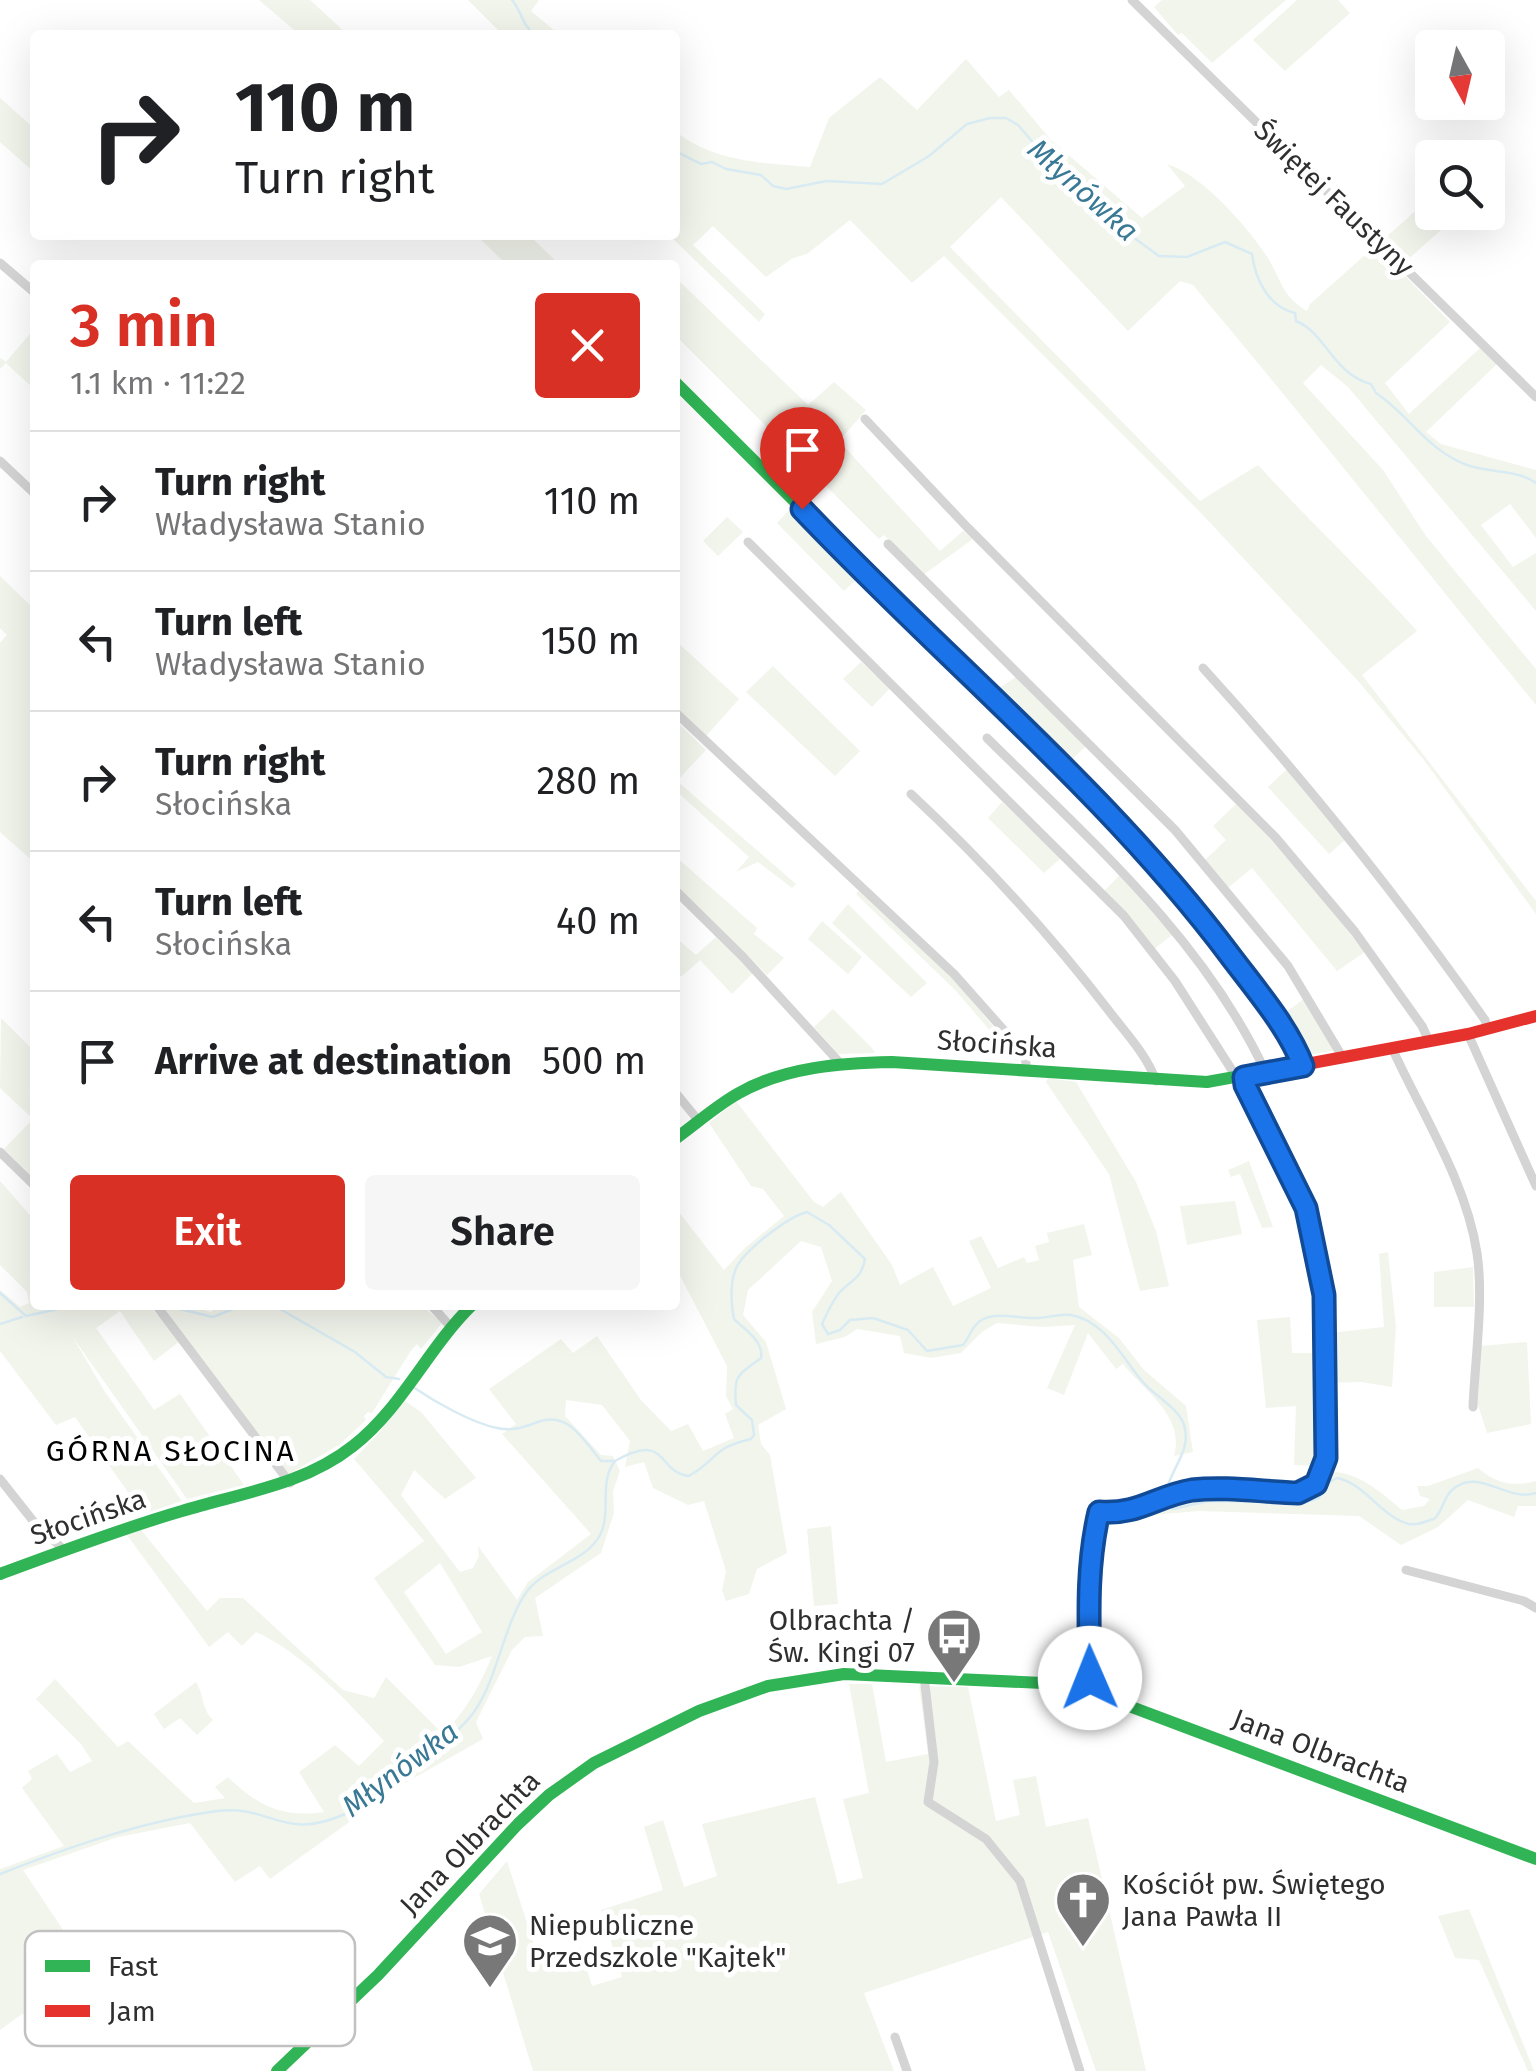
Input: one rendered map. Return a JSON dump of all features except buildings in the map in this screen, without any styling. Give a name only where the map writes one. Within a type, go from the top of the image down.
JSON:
[{"type":"street","name":"Świętej Faustyny","points":[[1132,0],[1536,397]]},
{"type":"street","points":[[0,262],[30,289]]},
{"type":"street","points":[[680,387],[1044,750],[1178,890],[1264,1001],[1303,1066]]},
{"type":"street","points":[[865,419],[1276,838],[1355,932],[1422,1026],[1429,1042]]},
{"type":"street","points":[[0,461],[30,489]]},
{"type":"street","points":[[748,542],[1124,916],[1175,981],[1245,1085],[1306,1208],[1318,1256],[1326,1319],[1326,1458],[1316,1484],[1298,1493],[1196,1490],[1127,1513],[1099,1512],[1088,1582],[1088,1691]]},
{"type":"street","points":[[888,544],[1175,830],[1288,966],[1343,1058]]},
{"type":"street","points":[[1202,668],[1364,854],[1485,1020],[1488,1030]]},
{"type":"street","points":[[680,717],[954,974],[1025,1057],[1027,1071]]},
{"type":"street","points":[[986,738],[1136,884],[1212,981],[1253,1044],[1266,1073]]},
{"type":"street","points":[[911,794],[970,849],[1048,934],[1134,1043],[1156,1081]]},
{"type":"street","points":[[680,895],[840,1063]]},
{"type":"street","name":"Słocińska","points":[[680,1135],[722,1102],[758,1084],[840,1063],[892,1062],[1207,1082],[1429,1042],[1536,1016]]},
{"type":"street","points":[[1468,1034],[1536,1186]]},
{"type":"street","points":[[1392,1048],[1444,1156],[1474,1239],[1478,1278],[1473,1407]]},
{"type":"street","points":[[680,1098],[698,1120]]},
{"type":"street","points":[[0,1152],[30,1181]]},
{"type":"street","points":[[160,1310],[290,1483]]},
{"type":"street","points":[[436,1310],[450,1326]]},
{"type":"street","name":"Słocińska","points":[[0,1574],[191,1508],[290,1483],[324,1467],[368,1433],[450,1326],[467,1310]]},
{"type":"street","points":[[0,1479],[34,1522],[66,1551]]},
{"type":"street","points":[[1406,1570],[1524,1601],[1536,1608]]},
{"type":"street","name":"Jana Olbrachta","points":[[355,1997],[518,1824],[586,1768],[711,1706],[768,1686],[844,1674],[1043,1683],[1088,1691],[1536,1859]]},
{"type":"street","points":[[924,1676],[934,1762],[928,1802],[986,1839],[1020,1881],[1080,2071]]},
{"type":"street","points":[[895,2037],[907,2071]]},
{"type":"street","name":"Jana Olbrachta","points":[[278,2071],[304,2046]]},
{"type":"shaded area","points":[[259,0],[310,0],[343,30],[294,30]]},
{"type":"shaded area","points":[[468,0],[539,0],[531,11],[554,30],[498,30]]},
{"type":"shaded area","points":[[1162,0],[1286,0],[1212,63],[1182,33],[1178,35],[1154,7]]},
{"type":"shaded area","points":[[1297,0],[1338,0],[1350,13],[1285,71],[1253,40]]},
{"type":"shaded area","points":[[966,59],[999,97],[1009,90],[1051,140],[1142,218],[1185,186],[1167,164],[1194,178],[1247,229],[1286,293],[1307,311],[1374,247],[1378,248],[1450,322],[1385,383],[1409,414],[1480,348],[1497,364],[1426,432],[1441,444],[1536,470],[1536,538],[1510,504],[1481,525],[1513,567],[1536,553],[1536,611],[1348,387],[1321,365],[1303,383],[1383,470],[1426,536],[1536,669],[1536,705],[1193,285],[1180,281],[1128,331],[1001,197],[950,247],[1200,501],[1258,465],[1417,631],[1362,675],[1536,901],[1536,914],[1424,760],[1359,682],[1201,513],[944,256],[912,283],[850,220],[807,254],[793,258],[766,277],[713,226],[693,245],[765,314],[759,322],[674,240],[680,240],[680,134],[722,155],[810,167],[829,118],[880,77],[917,110]]},
{"type":"shaded area","points":[[0,98],[30,125],[30,169],[0,142]]},
{"type":"shaded area","points":[[1415,211],[1415,230],[1441,230],[1405,262],[1383,240]]},
{"type":"shaded area","points":[[481,240],[534,240],[555,260],[502,260]]},
{"type":"shaded area","points":[[680,282],[808,405],[834,382],[866,410],[839,441],[940,551],[963,531],[973,539],[923,575],[884,535],[879,539],[680,340]]},
{"type":"shaded area","points":[[30,334],[30,385],[6,363],[0,369],[0,358],[6,362]]},
{"type":"shaded area","points":[[793,506],[861,575],[844,591],[777,523]]},
{"type":"shaded area","points":[[727,517],[743,532],[718,556],[703,541]]},
{"type":"shaded area","points":[[0,576],[30,605],[30,859],[0,832],[0,643],[7,635],[0,628]]},
{"type":"shaded area","points":[[680,645],[739,699],[706,736],[680,711]]},
{"type":"shaded area","points":[[861,662],[890,688],[872,707],[843,679]]},
{"type":"shaded area","points":[[773,666],[860,751],[835,776],[746,692]]},
{"type":"shaded area","points":[[1017,676],[1086,746],[1064,767],[992,693]]},
{"type":"shaded area","points":[[680,725],[706,750],[680,778]]},
{"type":"shaded area","points":[[1287,769],[1346,839],[1329,854],[1268,787]]},
{"type":"shaded area","points":[[680,784],[796,884],[792,888],[758,862],[736,872],[749,857],[680,795]]},
{"type":"shaded area","points":[[1002,802],[1061,858],[1044,873],[988,818]]},
{"type":"shaded area","points":[[1236,804],[1285,854],[1365,952],[1337,971],[1252,868],[1228,888],[1205,860],[1226,840],[1213,826]]},
{"type":"shaded area","points":[[680,860],[757,928],[754,934],[784,958],[767,975],[680,889]]},
{"type":"shaded area","points":[[1120,875],[1172,935],[1154,949],[1104,891]]},
{"type":"shaded area","points":[[861,888],[957,983],[1021,1060],[1016,1061],[956,991],[856,894]]},
{"type":"shaded area","points":[[848,904],[927,983],[911,997],[832,923]]},
{"type":"shaded area","points":[[822,921],[862,957],[848,974],[808,939]]},
{"type":"shaded area","points":[[716,937],[753,973],[732,994],[700,960],[682,976],[680,941],[696,955]]},
{"type":"shaded area","points":[[1305,998],[1336,1050],[1303,1056],[1278,1018]]},
{"type":"shaded area","points":[[833,1009],[875,1053],[838,1054],[814,1027]]},
{"type":"shaded area","points":[[1,1018],[30,1047],[30,1116],[0,1088]]},
{"type":"shaded area","points":[[1048,1078],[1076,1082],[1136,1182],[1156,1231],[1169,1286],[1140,1291],[1109,1174],[1046,1082]]},
{"type":"shaded area","points":[[736,1101],[814,1202],[823,1207],[841,1192],[892,1265],[900,1285],[933,1267],[953,1306],[991,1288],[969,1241],[981,1236],[998,1268],[1024,1257],[1027,1263],[1039,1260],[1035,1246],[1049,1242],[1047,1233],[1084,1224],[1092,1255],[1073,1260],[1079,1307],[1119,1338],[1144,1370],[1186,1406],[1193,1452],[1174,1456],[1176,1442],[1169,1417],[1123,1364],[1116,1369],[1088,1333],[1064,1395],[1047,1388],[1075,1325],[997,1323],[961,1353],[931,1358],[904,1353],[900,1336],[857,1329],[845,1337],[816,1344],[812,1312],[832,1281],[821,1247],[801,1241],[748,1290],[743,1315],[766,1342],[786,1409],[758,1425],[761,1444],[770,1455],[787,1553],[757,1569],[749,1594],[726,1601],[722,1590],[726,1571],[704,1501],[688,1505],[653,1488],[644,1462],[625,1467],[630,1441],[602,1405],[566,1400],[565,1416],[601,1455],[613,1456],[620,1471],[613,1491],[614,1513],[601,1553],[535,1598],[543,1636],[525,1637],[512,1650],[476,1722],[483,1739],[398,1787],[270,1879],[260,1866],[235,1882],[190,1823],[118,1837],[23,1870],[64,1931],[25,1931],[25,2014],[0,2030],[0,1869],[64,1846],[22,1788],[32,1779],[28,1771],[57,1754],[70,1772],[92,1761],[81,1744],[36,1699],[55,1679],[118,1747],[128,1741],[194,1803],[225,1798],[215,1787],[228,1777],[271,1808],[295,1813],[324,1812],[299,1772],[335,1745],[359,1766],[384,1741],[324,1680],[274,1641],[256,1632],[242,1646],[228,1632],[209,1647],[127,1535],[141,1530],[207,1611],[220,1598],[243,1598],[343,1690],[374,1698],[386,1677],[443,1734],[472,1698],[492,1656],[459,1667],[435,1665],[374,1578],[424,1541],[354,1459],[379,1433],[402,1399],[421,1412],[476,1478],[445,1499],[414,1470],[401,1495],[460,1572],[473,1568],[479,1556],[478,1546],[517,1600],[528,1582],[591,1534],[502,1434],[516,1424],[489,1389],[561,1339],[573,1353],[597,1336],[641,1400],[671,1431],[688,1424],[703,1451],[734,1438],[725,1414],[733,1409],[726,1396],[727,1366],[680,1276],[680,1213],[724,1270],[784,1216],[763,1189],[751,1186],[709,1123]],"holes":[[[440,1563],[482,1632],[446,1654],[404,1592]]]},
{"type":"shaded area","points":[[30,1122],[30,1174],[4,1149]]},
{"type":"shaded area","points":[[1249,1161],[1273,1227],[1262,1228],[1240,1174],[1231,1177],[1228,1170]]},
{"type":"shaded area","points":[[0,1181],[30,1215],[30,1310],[153,1310],[181,1340],[154,1361],[120,1311],[96,1328],[154,1410],[180,1394],[244,1485],[187,1499],[72,1336],[105,1392],[182,1501],[149,1512],[147,1508],[140,1509],[75,1417],[56,1425],[0,1351],[0,1290],[20,1307],[29,1303],[27,1292],[0,1265]]},
{"type":"shaded area","points":[[1235,1201],[1242,1234],[1187,1245],[1180,1206]]},
{"type":"shaded area","points":[[1388,1252],[1396,1327],[1392,1387],[1361,1382],[1329,1383],[1330,1333],[1384,1327],[1379,1254]]},
{"type":"shaded area","points":[[1473,1267],[1474,1307],[1434,1307],[1434,1272]]},
{"type":"shaded area","points":[[427,1310],[442,1323],[421,1349],[417,1344],[412,1349],[372,1413],[364,1416],[366,1420],[339,1445],[289,1474],[164,1311]]},
{"type":"shaded area","points":[[1290,1317],[1292,1353],[1321,1353],[1323,1438],[1315,1466],[1294,1465],[1296,1406],[1266,1408],[1257,1320]]},
{"type":"shaded area","points":[[1527,1342],[1531,1424],[1487,1433],[1478,1405],[1480,1346]]},
{"type":"shaded area","points":[[1478,1468],[1505,1483],[1536,1481],[1536,1506],[1518,1506],[1514,1517],[1468,1500],[1438,1527],[1401,1545],[1359,1516],[1199,1511],[1140,1516],[1169,1503],[1200,1496],[1295,1496],[1319,1484],[1327,1471],[1358,1479],[1402,1510],[1424,1506],[1430,1499],[1420,1496],[1417,1486],[1428,1486]]},
{"type":"shaded area","points":[[831,1526],[838,1604],[814,1606],[807,1529]]},
{"type":"shaded area","points":[[196,1682],[213,1720],[197,1735],[180,1718],[164,1729],[154,1714]]},
{"type":"shaded area","points":[[849,1684],[872,1684],[886,1762],[928,1754],[919,1686],[968,1687],[996,1821],[1020,1815],[1013,1780],[1036,1776],[1046,1827],[1088,1818],[1146,2071],[1096,2071],[1048,1932],[864,1993],[894,2071],[533,2071],[479,1894],[507,1861],[539,1960],[580,1947],[592,1986],[622,1977],[601,1910],[663,1890],[644,1827],[663,1820],[684,1887],[717,1876],[702,1824],[815,1797],[838,1884],[863,1878],[843,1799],[869,1793]]},
{"type":"shaded area","points":[[1469,1909],[1534,2071],[1528,2071],[1479,1960],[1455,1958],[1438,1916]]},
{"type":"waterway","name":"Młynówka","points":[[512,0],[530,30]]},
{"type":"waterway","name":"Młynówka","points":[[680,154],[701,164],[712,162],[726,169],[761,175],[773,186],[786,189],[827,181],[882,184],[929,156],[967,124],[1006,118],[1018,125],[1097,211],[1159,256],[1187,257],[1225,242],[1252,254],[1260,282],[1270,298],[1295,313],[1296,321],[1315,334],[1348,372],[1371,384],[1376,393],[1442,452],[1464,464],[1518,475],[1536,483]]},
{"type":"waterway","name":"Młynówka","points":[[0,1874],[107,1836],[189,1815],[235,1810],[291,1824],[324,1822],[345,1814],[434,1750],[465,1722],[484,1696],[513,1617],[528,1590],[545,1575],[585,1552],[600,1535],[607,1478],[615,1461],[645,1450],[689,1476],[722,1450],[754,1435],[752,1420],[736,1405],[736,1387],[743,1372],[761,1358],[761,1352],[753,1336],[734,1319],[733,1276],[755,1245],[807,1212],[829,1225],[865,1259],[859,1275],[839,1293],[822,1324],[828,1334],[840,1330],[850,1320],[873,1318],[908,1330],[927,1351],[963,1345],[980,1321],[994,1316],[1066,1315],[1094,1324],[1184,1425],[1185,1446],[1166,1495],[1167,1505],[1173,1509],[1209,1501],[1306,1502],[1319,1498],[1327,1483],[1337,1478],[1357,1487],[1390,1515],[1415,1524],[1434,1519],[1448,1494],[1461,1484],[1482,1483],[1514,1493],[1536,1493]]},
{"type":"waterway","points":[[0,1293],[26,1316],[54,1310]]},
{"type":"waterway","points":[[184,1310],[213,1317],[230,1310]]},
{"type":"waterway","points":[[282,1310],[355,1352],[386,1377],[399,1379]]},
{"type":"waterway","points":[[0,1324],[22,1317]]},
{"type":"waterway","points":[[413,1387],[476,1422],[497,1428],[516,1428],[546,1420],[565,1423],[601,1461],[615,1461]]},
{"type":"traffic: fast","points":[[680,387],[1179,890],[1264,1001],[1303,1066]]},
{"type":"traffic: fast","points":[[680,1135],[723,1103],[757,1084],[833,1065],[892,1062],[1207,1082],[1312,1063]]},
{"type":"traffic: fast","points":[[0,1574],[136,1525],[293,1479],[334,1459],[386,1414],[467,1310]]},
{"type":"traffic: fast","points":[[355,1997],[518,1824],[549,1795],[594,1763],[699,1711],[768,1686],[844,1674],[1043,1683],[1089,1691],[1536,1859]]},
{"type":"traffic: fast","points":[[277,2071],[303,2046]]},
{"type":"traffic: jam","points":[[1312,1063],[1468,1034],[1536,1016]]},
{"type":"place","name":"Olbrachta / Św. Kingi 07","points":[[954,1685]]},
{"type":"place","name":"Kościół pw. Świętego Jana Pawła II","points":[[1083,1949]]},
{"type":"place","name":"Niepubliczne Przedszkole \"Kajtek\"","points":[[490,1990]]},
{"type":"district","name":"GÓRNA SŁOCINA","points":[[171,1451]]},
{"type":"route","points":[[802,509],[1178,890],[1264,1001],[1303,1066],[1244,1077],[1306,1208],[1318,1256],[1326,1319],[1328,1434],[1321,1475],[1316,1484],[1298,1493],[1196,1490],[1127,1513],[1099,1512],[1088,1582],[1090,1678]]}]
